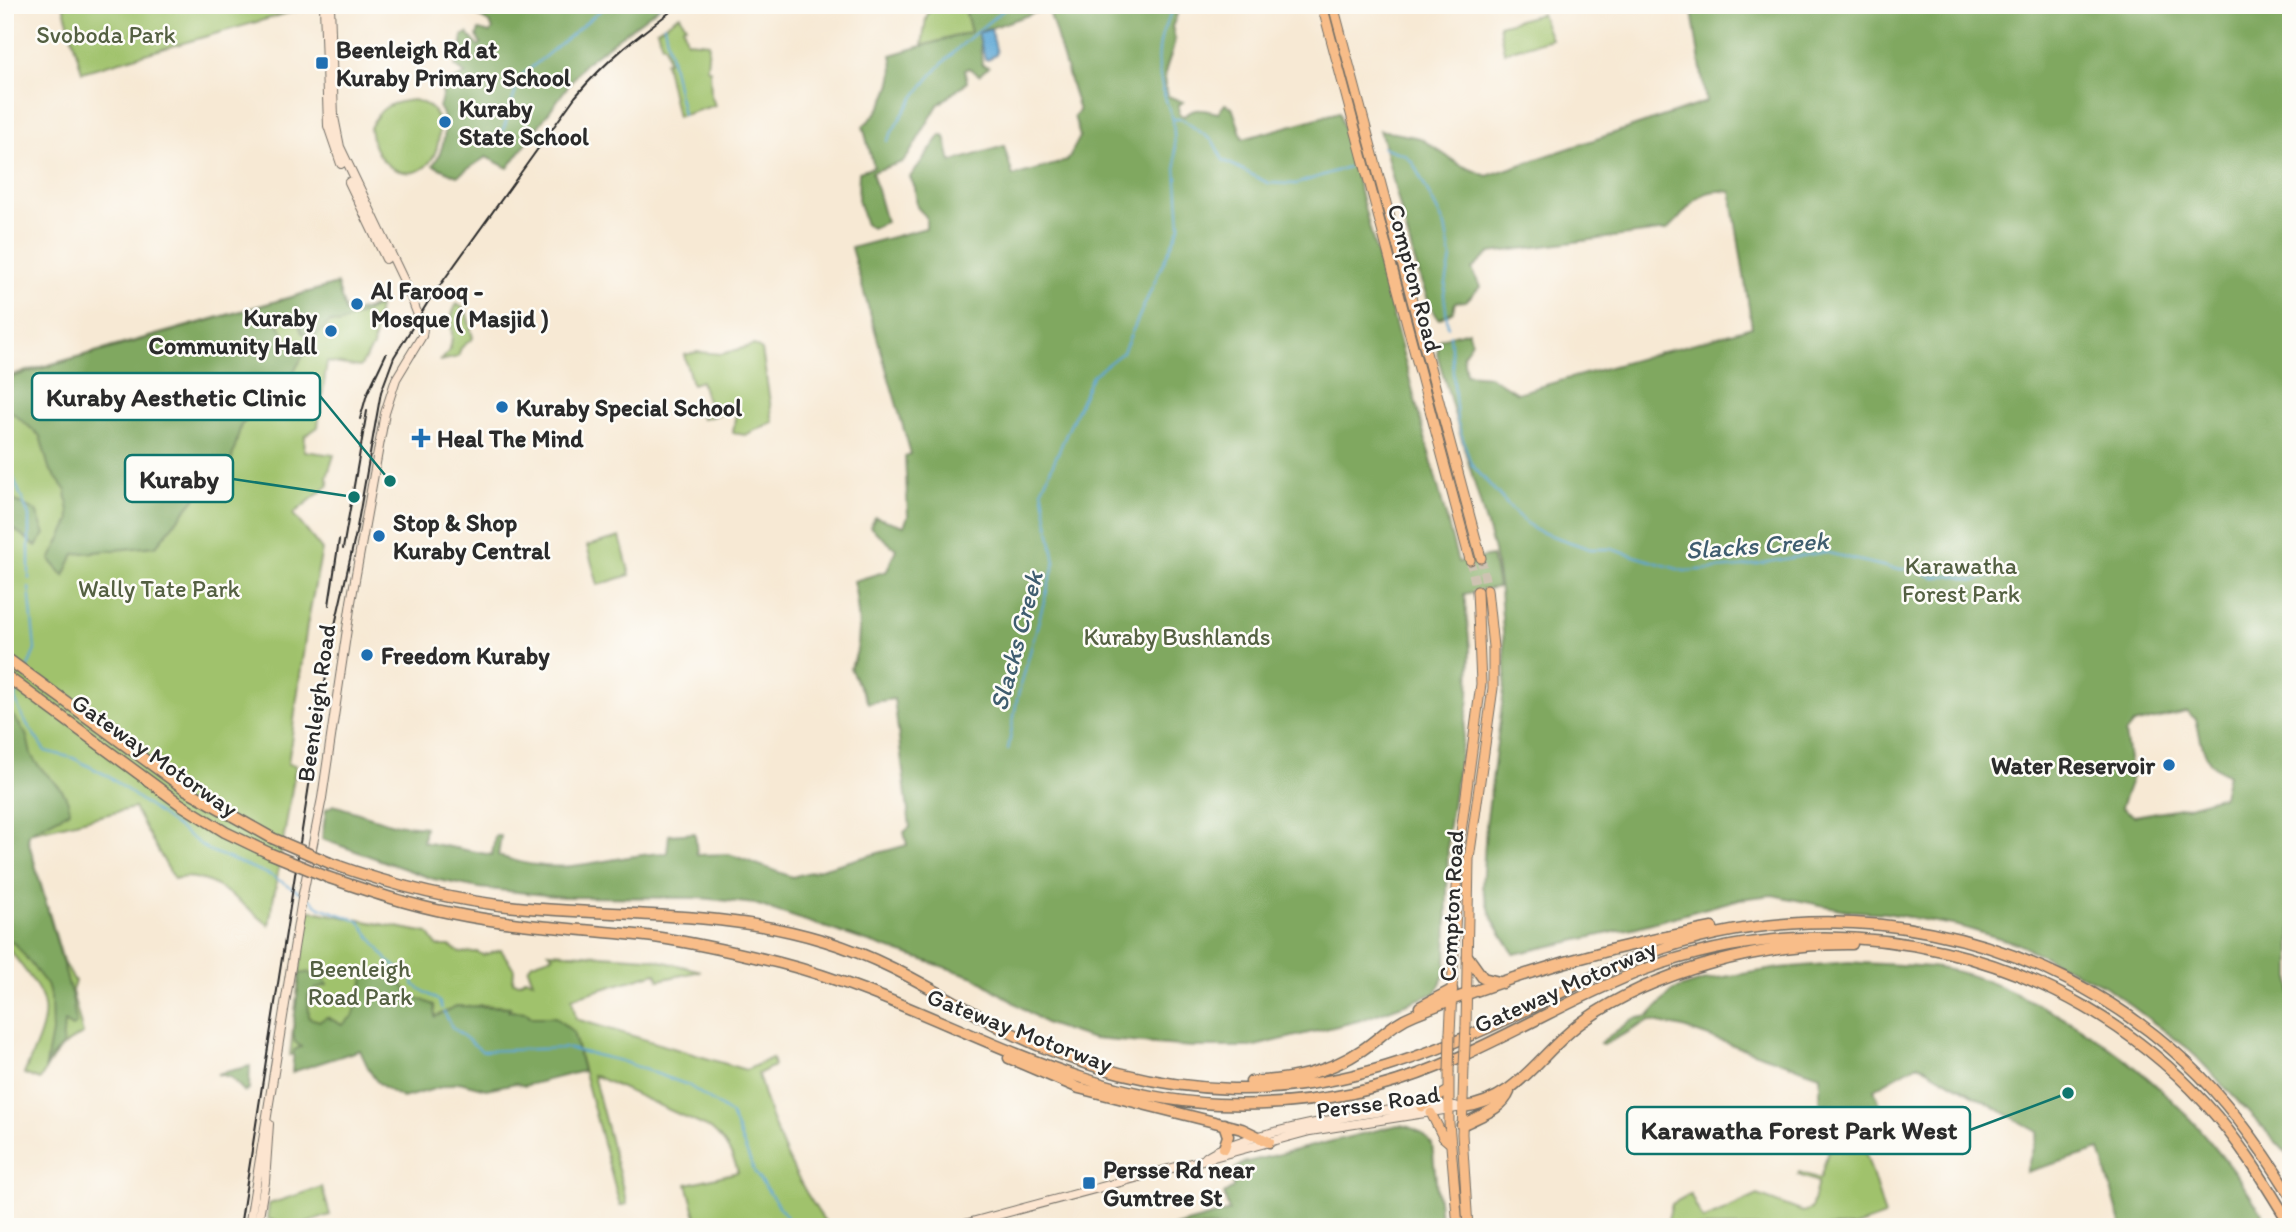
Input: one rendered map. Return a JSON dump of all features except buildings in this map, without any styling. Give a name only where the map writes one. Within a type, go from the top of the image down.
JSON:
[{"type":"highway","name":"Gateway Motorway","points":[[5,657],[32,674],[166,776],[226,814],[272,838],[330,863],[414,890],[491,904],[727,920],[807,935],[905,972],[1001,1027],[1048,1050],[1111,1071],[1196,1087],[1283,1087],[1378,1071],[1441,1049],[1646,954],[1713,935],[1786,923],[1877,923],[1948,935],[2030,962],[2080,986],[2148,1031],[2204,1080],[2249,1133],[2291,1196]]},
{"type":"highway","name":"Gateway Motorway","points":[[7,675],[180,804],[225,832],[327,877],[457,915],[661,938],[780,963],[818,974],[1070,1075],[1110,1087],[1191,1102],[1275,1103],[1355,1092],[1417,1075],[1475,1050],[1607,984],[1696,953],[1744,943],[1796,937],[1871,938],[1945,950],[2009,970],[2063,994],[2115,1025],[2166,1065],[2206,1104],[2241,1147],[2291,1226]]},
{"type":"highway","points":[[1196,1087],[1206,1083],[1283,1079],[1323,1070],[1360,1051],[1391,1027],[1414,1014],[1503,983],[1681,934],[1760,922],[1786,923]]},
{"type":"highway","points":[[1462,1125],[1502,1103],[1510,1090],[1553,1046],[1588,1017],[1662,981],[1724,960],[1803,946],[1860,944],[1871,938]]},
{"type":"highway","points":[[1468,957],[1483,978],[1503,983]]},
{"type":"highway","points":[[1414,1014],[1419,1007],[1452,989]]},
{"type":"highway","points":[[924,1017],[940,1027],[1079,1088],[1247,1130],[1257,1138],[1269,1142]]},
{"type":"highway","points":[[1463,1107],[1486,1102],[1510,1090]]},
{"type":"highway","points":[[1224,1124],[1228,1136],[1224,1148]]},
{"type":"main road","name":"Beenleigh Road","points":[[324,5],[329,136],[389,264],[414,309]]},
{"type":"main road","name":"Beenleigh Road","points":[[257,1227],[265,1182],[269,1114],[302,895],[385,413],[396,379],[422,336],[423,328],[340,147],[334,117],[330,5]]},
{"type":"main road","name":"Compton Road","points":[[1322,5],[1470,560]]},
{"type":"main road","name":"Compton Road","points":[[1333,5],[1481,558]]},
{"type":"main road","name":"Compton Road","points":[[1468,1227],[1462,1125],[1469,859],[1493,688],[1487,589]]},
{"type":"main road","name":"Compton Road","points":[[1458,1227],[1448,1091],[1460,838],[1481,684],[1477,591]]},
{"type":"main road","points":[[1448,1091],[1427,1110],[1450,1143]]},
{"type":"main road","name":"Persse Road","points":[[1206,1157],[1224,1148],[1307,1125],[1463,1107]]},
{"type":"main road","name":"Persse Road","points":[[953,1227],[1310,1131],[1427,1110]]},
{"type":"main road","name":"Beenleigh Road","points":[[249,1227],[262,1139],[269,1114]]},
{"type":"green space","name":"Svoboda Park","points":[[63,5],[316,5],[82,72]]},
{"type":"green space","points":[[479,5],[662,5],[584,64],[508,168],[486,157],[457,176],[433,165],[440,152],[445,128],[439,107],[443,94],[440,88],[444,81],[453,81],[466,74],[455,66],[462,53],[462,36],[467,33],[478,46],[481,44],[477,36],[479,30],[490,33],[493,29],[490,23],[478,16]]},
{"type":"green space","points":[[932,5],[964,5],[971,32],[922,46],[926,18]]},
{"type":"green space","name":"Kuraby Bushlands","points":[[964,5],[1181,5],[1172,27],[1174,44],[1165,77],[1168,96],[1183,102],[1179,105],[1179,114],[1184,116],[1200,110],[1218,113],[1225,104],[1232,107],[1243,139],[1339,112],[1458,562],[1492,556],[1498,587],[1464,594],[1470,648],[1469,699],[1448,831],[1446,971],[1436,993],[1358,1021],[1251,1047],[1192,1047],[1093,1039],[1047,1024],[974,977],[755,904],[701,898],[563,897],[479,888],[433,879],[322,839],[326,809],[334,805],[393,824],[425,827],[423,842],[492,855],[495,836],[501,836],[498,856],[526,864],[552,866],[667,853],[669,835],[695,833],[697,855],[729,854],[792,877],[907,845],[904,832],[910,827],[894,699],[868,703],[850,668],[855,659],[859,637],[854,581],[887,571],[896,549],[870,527],[875,517],[904,526],[908,516],[905,456],[911,454],[851,248],[926,228],[926,217],[917,207],[915,188],[910,177],[941,135],[945,137],[951,162],[1004,146],[1013,176],[1067,161],[1080,137],[1074,116],[1079,111],[1049,11],[1040,11],[979,32],[982,65],[989,67],[979,75],[969,68],[965,70],[967,82],[938,105],[903,162],[872,172],[886,222],[872,228],[866,225],[858,200],[859,172],[874,167],[863,126],[877,112],[887,94],[892,75],[891,55],[971,32]]},
{"type":"green space","name":"Karawatha Forest Park","points":[[1691,5],[2291,5],[2291,1158],[2190,1050],[2105,986],[2016,943],[1958,926],[1886,913],[1850,911],[1772,895],[1740,899],[1637,927],[1514,954],[1493,920],[1482,887],[1486,826],[1506,674],[1500,590],[1494,551],[1437,354],[1440,339],[1468,331],[1472,342],[1463,355],[1466,374],[1489,376],[1517,393],[1752,327],[1731,192],[1719,191],[1709,192],[1694,201],[1667,230],[1490,253],[1472,269],[1480,287],[1466,301],[1455,302],[1453,311],[1439,319],[1431,307],[1414,260],[1380,130],[1420,138],[1460,165],[1487,176],[1706,102]],"holes":[[[2186,712],[2196,719],[2208,759],[2219,770],[2228,774],[2223,796],[2186,807],[2134,816],[2121,807],[2132,777],[2125,734],[2133,724]]]},
{"type":"green space","points":[[1541,14],[1551,39],[1504,52],[1499,25]]},
{"type":"green space","points":[[680,15],[686,26],[683,27],[687,41],[709,43],[707,68],[710,70],[711,95],[715,105],[677,117],[665,62],[668,61],[665,45],[662,45],[657,30]]},
{"type":"green space","points":[[414,100],[432,110],[439,130],[437,149],[429,162],[419,170],[407,172],[395,169],[383,161],[375,147],[370,128],[387,106]]},
{"type":"green space","name":"Wally Tate Park","points":[[337,284],[346,314],[379,306],[373,347],[360,367],[327,362],[318,427],[305,436],[304,451],[334,455],[327,477],[329,485],[293,514],[322,550],[307,625],[288,764],[296,765],[269,925],[213,884],[187,877],[174,879],[134,808],[29,833],[28,840],[64,964],[75,981],[72,991],[83,1034],[68,1042],[57,1053],[40,1080],[24,1074],[41,1031],[44,1004],[32,980],[5,944],[5,377]]},
{"type":"green space","points":[[337,284],[346,314],[379,306],[339,324],[330,322],[317,335],[302,333],[296,317],[278,322],[288,345],[307,349],[280,396],[270,400],[241,425],[231,462],[212,478],[156,546],[74,554],[64,576],[50,560],[70,520],[66,491],[49,468],[40,436],[5,406],[5,379]]},
{"type":"green space","points":[[457,304],[466,310],[473,338],[461,348],[458,357],[440,361],[450,347],[453,311]]},
{"type":"green space","points":[[754,345],[762,350],[773,422],[745,435],[733,433],[736,410],[702,419],[699,411],[709,408],[701,381],[692,384],[684,355],[698,352],[722,354]]},
{"type":"green space","points":[[5,496],[36,511],[45,534],[36,546],[5,522]]},
{"type":"green space","points":[[620,537],[630,575],[598,585],[587,546]]},
{"type":"green space","points":[[5,704],[26,734],[33,758],[65,795],[70,811],[29,833],[28,840],[72,997],[76,1024],[72,1027],[64,1022],[62,1047],[51,1057],[45,1070],[52,1032],[51,998],[47,985],[17,946],[5,937]]},
{"type":"green space","name":"Beenleigh Road Park","points":[[307,910],[428,933],[437,946],[450,946],[460,953],[477,952],[483,955],[501,950],[514,969],[513,982],[520,983],[525,978],[533,981],[528,969],[532,963],[553,956],[549,952],[649,958],[701,971],[659,980],[656,973],[572,998],[576,1019],[746,1070],[772,1058],[774,1066],[758,1074],[770,1115],[795,1173],[829,1227],[699,1227],[687,1184],[738,1172],[724,1143],[711,1129],[593,1075],[627,1204],[620,1206],[573,1032],[555,1017],[531,1017],[526,1012],[507,1011],[510,1007],[480,1005],[344,1047],[290,1055]]},
{"type":"green space","points":[[1849,962],[1921,966],[1957,972],[2005,989],[2075,1025],[2109,1047],[2171,1099],[2224,1159],[2270,1227],[2122,1227],[2100,1150],[2026,1172],[2038,1132],[1918,1064],[1874,1089],[1884,1115],[1854,1114],[1820,1102],[1820,1075],[1683,1028],[1649,1021],[1603,1045],[1600,1043],[1633,1019],[1649,1016],[1673,990],[1705,980],[1780,968]]},
{"type":"green space","points":[[379,970],[389,979],[398,978],[410,995],[434,1005],[435,1017],[456,1006],[510,1007],[508,1011],[526,1012],[531,1017],[555,1017],[573,1032],[583,1071],[524,1086],[516,1083],[486,1089],[459,1082],[403,1098],[375,1079],[360,1050],[292,1072],[294,1050],[301,1047],[295,1042],[293,1030],[300,974],[309,972],[313,978],[324,978],[327,985],[317,988],[308,996],[309,1018],[320,1021],[327,1017],[342,1025],[353,1016],[366,973]]},
{"type":"green space","points":[[250,1066],[249,1089],[245,1092],[230,1077],[217,1074]]},
{"type":"green space","points":[[1836,1124],[1859,1130],[1885,1216],[1854,1227],[1666,1227],[1672,1204],[1690,1194],[1703,1220],[1758,1195],[1803,1212],[1811,1209],[1818,1182],[1798,1175],[1799,1172],[1820,1179]]},
{"type":"green space","points":[[1398,1125],[1417,1130],[1432,1144],[1441,1227],[1172,1227],[1229,1211],[1224,1194],[1233,1188],[1234,1170],[1243,1163]]},
{"type":"green space","points":[[322,1187],[330,1215],[292,1225],[284,1225],[267,1218],[269,1204]]},
{"type":"water","points":[[991,29],[997,53],[988,60],[985,59],[978,33]]},
{"type":"waterway","points":[[490,143],[504,128],[520,77],[607,5]]},
{"type":"waterway","points":[[887,141],[926,81],[1009,5]]},
{"type":"waterway","name":"Slacks Creek","points":[[1177,5],[1168,19],[1159,47],[1160,75],[1173,119],[1182,119],[1213,141],[1223,160],[1268,183],[1296,184],[1348,167]]},
{"type":"waterway","points":[[664,25],[683,115]]},
{"type":"waterway","name":"Slacks Creek","points":[[1008,750],[1017,699],[1055,562],[1042,489],[1092,376],[1123,352],[1180,226],[1173,119]]},
{"type":"waterway","name":"Slacks Creek","points":[[1383,147],[1405,155],[1413,163],[1445,226],[1451,258],[1444,294],[1448,327]]},
{"type":"waterway","name":"Slacks Creek","points":[[1450,335],[1457,421],[1471,464],[1516,514],[1535,530],[1590,549],[1611,549],[1684,571],[1741,567],[1824,552],[1895,569],[1914,569],[1933,577],[1956,576],[1974,581],[1995,575]]},
{"type":"waterway","points":[[5,457],[29,516],[29,579]]},
{"type":"waterway","points":[[27,669],[35,650],[29,587]]},
{"type":"waterway","points":[[18,690],[15,699],[23,718],[45,751],[73,758],[108,776],[208,850],[270,875],[301,893]]},
{"type":"waterway","points":[[306,896],[320,907],[359,921],[388,961],[402,971],[410,972],[414,985],[439,1001],[442,1008]]},
{"type":"waterway","points":[[444,1012],[452,1027],[482,1051],[566,1048],[621,1061],[688,1085],[731,1114],[755,1173],[794,1227]]},
{"type":"tunnel","points":[[1481,558],[1487,589]]},
{"type":"tunnel","points":[[1470,560],[1477,591]]},
{"type":"railway","points":[[240,1227],[332,638],[356,533],[381,392],[394,357],[428,302],[575,97],[624,48],[680,5]]},
{"type":"railway","points":[[360,419],[367,394],[386,354]]},
{"type":"railway","points":[[343,549],[367,411]]},
{"type":"railway","points":[[329,605],[339,540]]},
{"type":"place","name":"Beenleigh Rd at Kuraby Primary School","points":[[322,63]]},
{"type":"place","name":"Kuraby State School","points":[[445,122]]},
{"type":"place","name":"Al Farooq - Mosque ( Masjid )","points":[[357,304]]},
{"type":"place","name":"Kuraby Community Hall","points":[[331,331]]},
{"type":"place","name":"Kuraby Special School","points":[[502,407]]},
{"type":"place","name":"Heal The Mind","points":[[421,438]]},
{"type":"place","name":"Kuraby Aesthetic Clinic","points":[[390,481]]},
{"type":"place","name":"Kuraby","points":[[354,497]]},
{"type":"place","name":"Stop & Shop Kuraby Central","points":[[379,536]]},
{"type":"place","name":"Freedom Kuraby","points":[[367,655]]},
{"type":"place","name":"Water Reservoir","points":[[2169,765]]},
{"type":"place","name":"Karawatha Forest Park West","points":[[2068,1093]]},
{"type":"place","name":"Persse Rd near Gumtree St","points":[[1089,1183]]}]
